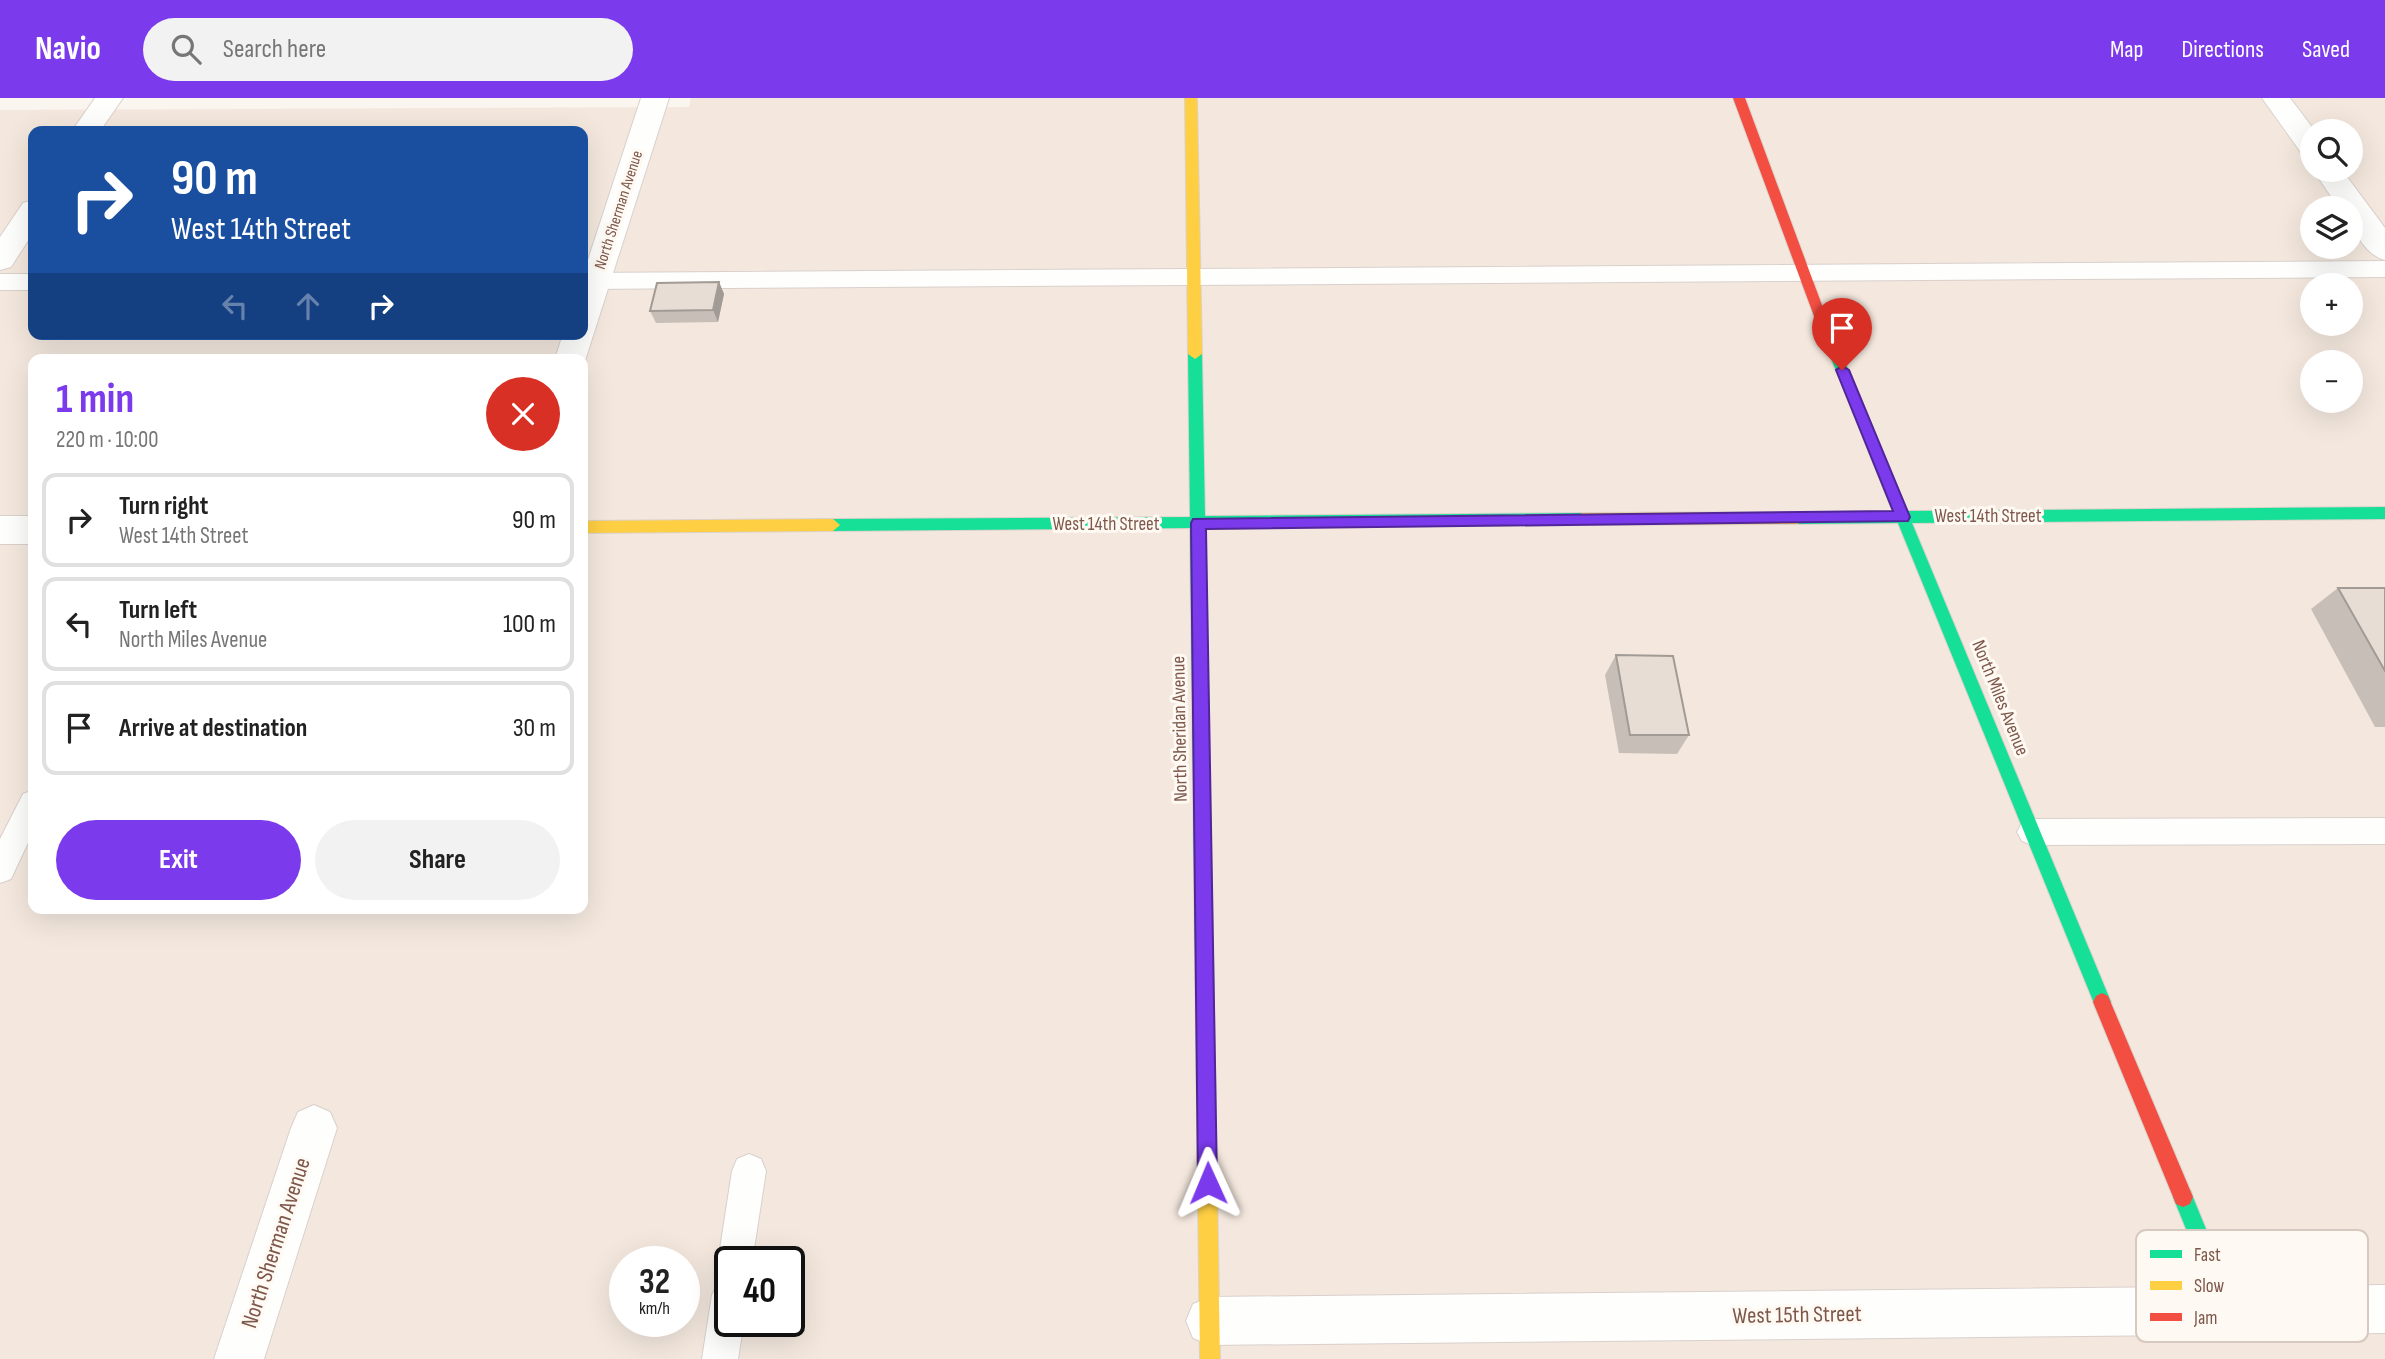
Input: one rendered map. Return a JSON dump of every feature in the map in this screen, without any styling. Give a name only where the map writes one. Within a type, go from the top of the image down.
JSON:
[{"type":"street","points":[[89,126],[109,98]]},
{"type":"street","name":"North Sherman Avenue","points":[[589,281],[656,98]]},
{"type":"street","name":"North Sheridan Avenue","points":[[1191,98],[1210,1340]]},
{"type":"street","name":"North Miles Avenue","points":[[1739,98],[1802,273],[2196,1230]]},
{"type":"street","points":[[2276,98],[2300,131]]},
{"type":"street","points":[[2337,182],[2385,250]]},
{"type":"street","points":[[0,260],[28,218]]},
{"type":"street","name":"West 14th Street","points":[[588,527],[2385,513]]},
{"type":"street","points":[[0,530],[28,530]]},
{"type":"street","name":"North Sherman Avenue","points":[[239,1359],[314,1128]]},
{"type":"street","name":"West 15th Street","points":[[1210,1340],[2136,1313]]},
{"type":"lane","points":[[589,281],[2385,269]]},
{"type":"lane","points":[[0,282],[28,282]]},
{"type":"lane","points":[[0,870],[28,813]]},
{"type":"lane","points":[[2032,832],[2385,831]]},
{"type":"lane","points":[[737,1246],[749,1171]]},
{"type":"lane","points":[[720,1359],[723,1337]]},
{"type":"shaded area","points":[[691,98],[2385,98],[2385,1359],[0,1359],[0,110],[689,107]]},
{"type":"building","points":[[719,282],[713,310],[650,311],[657,283]]},
{"type":"building","points":[[2338,588],[2385,588],[2385,671]]},
{"type":"building","points":[[1616,655],[1673,656],[1689,735],[1630,735]]},
{"type":"traffic: fast","points":[[1820,316],[2102,1002]]},
{"type":"traffic: fast","points":[[1195,354],[1204,955]]},
{"type":"traffic: fast","points":[[1798,518],[2385,513]]},
{"type":"traffic: fast","points":[[833,525],[1582,519]]},
{"type":"traffic: fast","points":[[2183,1197],[2196,1230]]},
{"type":"traffic: slow","points":[[1191,98],[1195,354]]},
{"type":"traffic: slow","points":[[1582,519],[1798,518]]},
{"type":"traffic: slow","points":[[588,527],[833,525]]},
{"type":"traffic: slow","points":[[1204,955],[1210,1359]]},
{"type":"traffic: jam","points":[[1739,98],[1820,316]]},
{"type":"traffic: jam","points":[[2102,1002],[2183,1197]]},
{"type":"route","points":[[1208,1183],[1199,523],[1902,517],[1842,370]]}]
